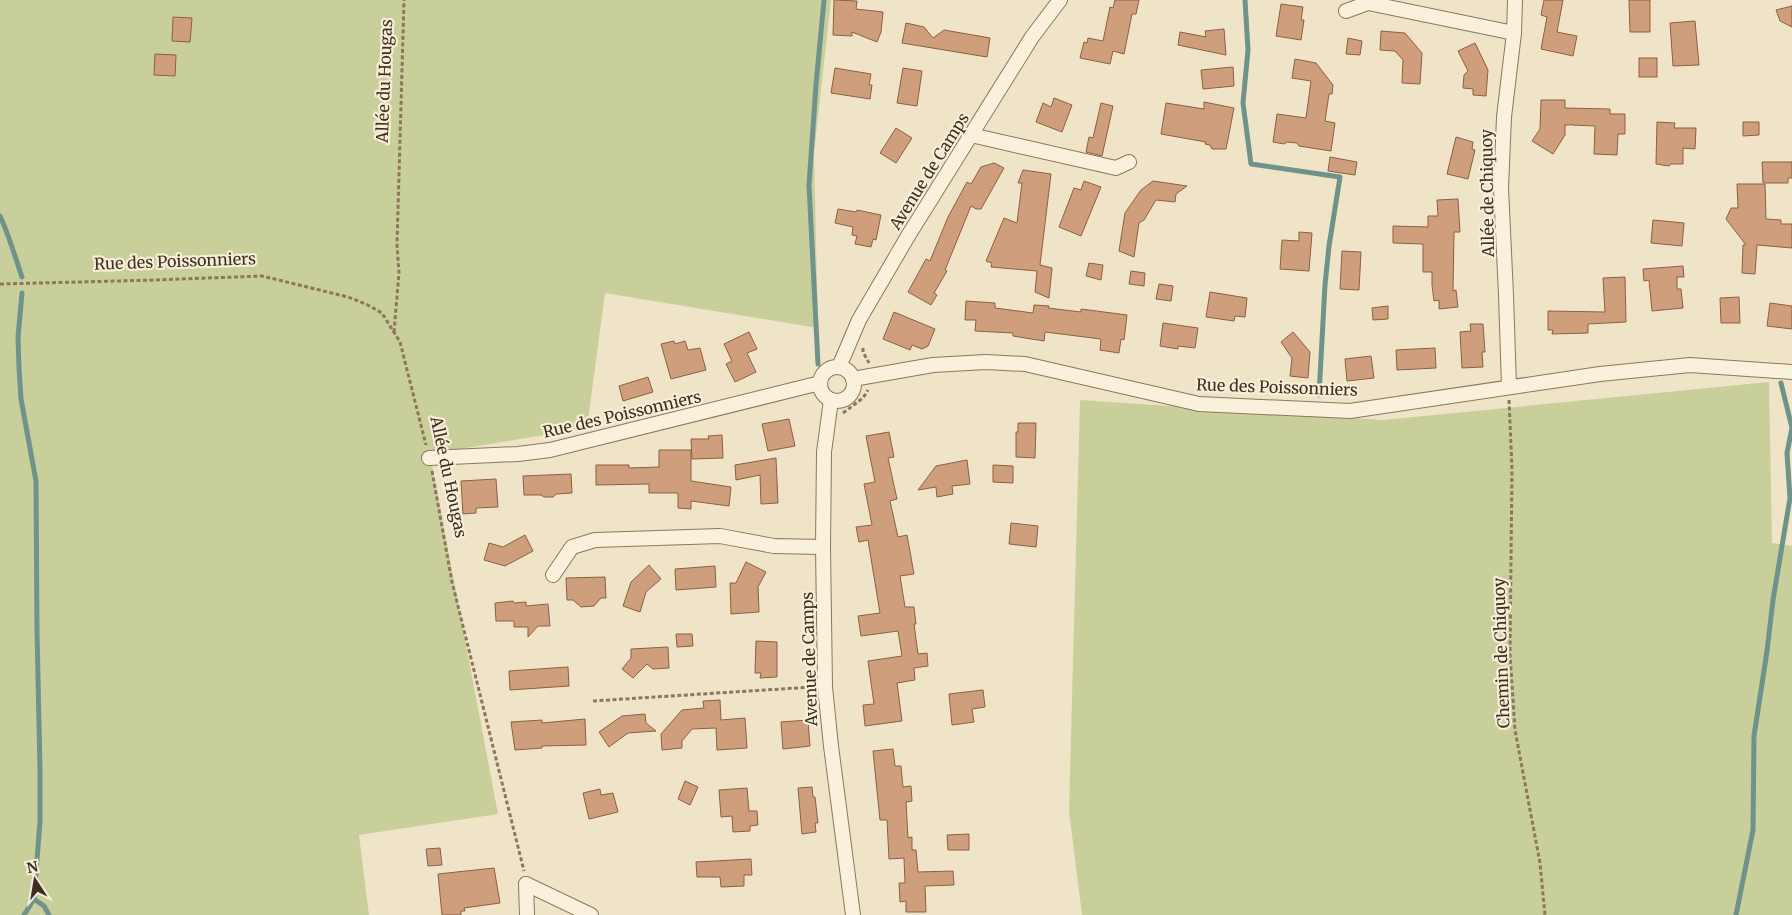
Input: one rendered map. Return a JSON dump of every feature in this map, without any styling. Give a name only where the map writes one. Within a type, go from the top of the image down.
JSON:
[{"type":"street","name":"Avenue de Camps","points":[[839,367],[859,320],[908,236],[1032,37],[1060,0]]},
{"type":"street","name":"Allée de Chiquoy","points":[[1509,387],[1501,188],[1504,117],[1514,33],[1515,0]]},
{"type":"street","points":[[1346,11],[1368,3],[1514,33]]},
{"type":"street","points":[[971,135],[1116,168],[1129,162]]},
{"type":"street","name":"Rue des Poissonniers","points":[[853,379],[933,365],[986,362],[1026,364],[1199,404],[1350,410],[1600,374],[1690,365],[1792,372]]},
{"type":"street","points":[[839,367],[849,372],[853,379],[853,389],[847,398],[831,400],[823,394],[820,384],[823,373],[828,370],[839,367]]},
{"type":"street","name":"Rue des Poissonniers","points":[[429,458],[518,454],[550,450],[820,384]]},
{"type":"street","name":"Avenue de Camps","points":[[831,400],[824,452],[825,687],[853,915]]},
{"type":"street","points":[[553,575],[572,547],[595,540],[720,536],[774,546],[823,547]]},
{"type":"street","points":[[527,915],[526,884],[591,915]]},
{"type":"path","name":"Allée du Hougas","points":[[404,0],[398,179],[397,245],[399,273],[394,332],[400,342],[429,458],[452,582],[526,884]]},
{"type":"path","name":"Rue des Poissonniers","points":[[0,284],[262,276],[348,297],[366,304],[382,313],[394,332]]},
{"type":"path","points":[[841,416],[863,398],[876,376],[863,352],[862,346]]},
{"type":"path","name":"Chemin de Chiquoy","points":[[1509,387],[1512,469],[1510,654],[1515,730],[1540,863],[1545,915]]},
{"type":"path","points":[[593,701],[825,687]]},
{"type":"green space","points":[[0,0],[831,0],[814,153],[818,328],[605,293],[587,428],[430,454],[498,814],[359,835],[369,915],[0,915]]},
{"type":"green space","points":[[1769,382],[1772,543],[1792,546],[1792,915],[1082,915],[1069,811],[1080,400],[1383,420]]},
{"type":"building","points":[[834,0],[857,1],[856,9],[883,12],[881,32],[877,42],[852,32],[852,36],[833,35]]},
{"type":"building","points":[[1115,0],[1139,0],[1136,14],[1132,14],[1124,54],[1113,51],[1110,64],[1080,58],[1084,42],[1087,43],[1088,38],[1103,41],[1110,7],[1113,8]]},
{"type":"building","points":[[1544,0],[1563,0],[1557,32],[1577,36],[1573,56],[1541,49],[1547,17],[1541,15]]},
{"type":"building","points":[[1629,0],[1650,0],[1650,32],[1630,32]]},
{"type":"building","points":[[1281,4],[1303,7],[1301,20],[1304,20],[1301,40],[1276,36]]},
{"type":"building","points":[[1792,6],[1792,27],[1780,21],[1776,10]]},
{"type":"building","points":[[173,17],[192,18],[190,42],[172,41]]},
{"type":"building","points":[[1695,21],[1699,65],[1673,66],[1670,23]]},
{"type":"building","points":[[906,23],[924,27],[933,38],[944,30],[990,38],[987,57],[902,43]]},
{"type":"building","points":[[1224,29],[1226,55],[1178,45],[1180,32],[1206,37],[1205,31]]},
{"type":"building","points":[[1381,31],[1405,33],[1422,53],[1420,84],[1402,83],[1403,60],[1395,51],[1380,50]]},
{"type":"building","points":[[1348,38],[1362,41],[1360,55],[1346,54]]},
{"type":"building","points":[[1475,43],[1488,70],[1486,96],[1473,95],[1473,89],[1463,88],[1464,75],[1468,71],[1458,51]]},
{"type":"building","points":[[155,54],[176,55],[175,76],[154,75]]},
{"type":"building","points":[[1639,58],[1657,58],[1657,77],[1639,77]]},
{"type":"building","points":[[1295,59],[1316,63],[1333,85],[1332,94],[1329,94],[1325,121],[1335,123],[1331,151],[1299,146],[1297,143],[1287,142],[1284,144],[1273,142],[1277,114],[1306,118],[1311,81],[1292,78]]},
{"type":"building","points":[[1233,67],[1234,86],[1203,89],[1201,70]]},
{"type":"building","points":[[835,68],[871,74],[869,85],[872,85],[870,99],[831,93]]},
{"type":"building","points":[[903,68],[922,71],[917,106],[897,103]]},
{"type":"building","points":[[1054,98],[1072,105],[1062,132],[1036,122],[1043,103],[1051,107]]},
{"type":"building","points":[[1541,100],[1565,100],[1565,108],[1610,109],[1610,114],[1625,114],[1625,134],[1618,134],[1617,155],[1594,154],[1595,126],[1565,125],[1565,135],[1553,154],[1532,141],[1540,129]]},
{"type":"building","points":[[1204,102],[1234,108],[1226,149],[1212,149],[1210,145],[1205,144],[1206,142],[1161,134],[1166,103],[1204,109]]},
{"type":"building","points":[[1101,103],[1113,106],[1102,156],[1086,152],[1089,137],[1093,138]]},
{"type":"building","points":[[1657,122],[1675,123],[1674,128],[1696,128],[1695,149],[1683,148],[1683,164],[1671,164],[1669,166],[1656,164]]},
{"type":"building","points":[[1743,122],[1759,122],[1759,135],[1743,136]]},
{"type":"building","points":[[896,128],[912,138],[896,163],[880,153]]},
{"type":"building","points":[[1456,137],[1473,142],[1472,149],[1475,150],[1468,179],[1447,174]]},
{"type":"building","points":[[1330,157],[1357,162],[1355,175],[1328,171]]},
{"type":"building","points":[[1762,162],[1792,162],[1792,178],[1788,178],[1788,183],[1763,183]]},
{"type":"building","points":[[994,163],[1004,168],[981,209],[971,206],[945,270],[947,271],[934,293],[937,295],[931,305],[908,292],[926,259],[930,261],[948,217],[967,182],[971,184],[981,167]]},
{"type":"building","points":[[1023,170],[1051,174],[1040,265],[1052,268],[1049,298],[1035,292],[1037,271],[991,267],[992,263],[986,261],[1004,218],[1017,223],[1022,183],[1018,183]]},
{"type":"building","points":[[1084,181],[1101,187],[1081,236],[1059,227],[1074,188],[1081,190]]},
{"type":"building","points":[[1153,181],[1187,186],[1176,194],[1175,202],[1156,200],[1144,220],[1139,223],[1134,257],[1119,251],[1125,213],[1141,190]]},
{"type":"building","points":[[1737,184],[1765,184],[1766,219],[1781,220],[1781,224],[1792,224],[1792,248],[1757,245],[1755,274],[1742,273],[1743,245],[1746,245],[1726,219],[1731,208],[1738,208]]},
{"type":"building","points":[[1458,199],[1460,232],[1454,232],[1453,291],[1456,290],[1458,307],[1439,309],[1439,300],[1434,301],[1432,272],[1423,272],[1423,244],[1393,243],[1393,226],[1428,227],[1428,216],[1438,216],[1437,200]]},
{"type":"building","points":[[838,209],[856,212],[857,210],[881,215],[876,240],[873,239],[871,247],[855,244],[857,236],[852,235],[853,227],[835,223]]},
{"type":"building","points":[[1653,220],[1684,223],[1682,246],[1651,243]]},
{"type":"building","points":[[1299,232],[1312,233],[1309,271],[1280,269],[1282,240],[1299,241]]},
{"type":"building","points":[[1342,251],[1361,252],[1359,290],[1340,289]]},
{"type":"building","points":[[1089,263],[1103,265],[1101,280],[1086,276]]},
{"type":"building","points":[[1683,266],[1684,277],[1677,277],[1677,289],[1681,289],[1683,308],[1652,311],[1649,280],[1644,281],[1643,269]]},
{"type":"building","points":[[1131,271],[1145,273],[1144,286],[1129,284]]},
{"type":"building","points":[[1625,277],[1626,322],[1588,324],[1588,333],[1552,334],[1553,330],[1548,330],[1548,311],[1605,312],[1603,278]]},
{"type":"building","points":[[1159,284],[1173,286],[1171,301],[1156,299]]},
{"type":"building","points":[[1210,292],[1247,298],[1245,317],[1235,316],[1234,321],[1206,317]]},
{"type":"building","points":[[1739,297],[1740,323],[1721,323],[1720,298]]},
{"type":"building","points":[[966,301],[995,303],[995,308],[1033,313],[1034,305],[1081,312],[1081,309],[1127,315],[1124,340],[1121,339],[1119,353],[1100,350],[1101,339],[1045,332],[1044,341],[1013,336],[1013,333],[975,331],[976,320],[965,320]]},
{"type":"building","points":[[1770,303],[1792,306],[1792,329],[1767,326]]},
{"type":"building","points":[[1388,306],[1388,319],[1373,320],[1372,308]]},
{"type":"building","points":[[894,312],[935,329],[928,346],[922,349],[912,345],[910,350],[883,339]]},
{"type":"building","points":[[1163,323],[1198,328],[1195,348],[1178,346],[1178,349],[1160,346]]},
{"type":"building","points":[[1470,324],[1483,324],[1485,352],[1482,352],[1483,367],[1462,368],[1460,332],[1471,331]]},
{"type":"building","points":[[749,332],[757,349],[747,353],[756,372],[735,382],[726,364],[732,361],[724,344]]},
{"type":"building","points":[[1293,332],[1310,352],[1308,378],[1290,376],[1292,358],[1281,342]]},
{"type":"building","points":[[674,341],[675,344],[685,341],[688,350],[700,348],[706,370],[671,379],[661,344]]},
{"type":"building","points":[[1435,348],[1436,368],[1397,370],[1396,350]]},
{"type":"building","points":[[1371,356],[1374,378],[1347,381],[1345,359]]},
{"type":"building","points":[[648,377],[653,392],[623,401],[619,386]]},
{"type":"building","points":[[789,419],[795,446],[768,451],[762,424]]},
{"type":"building","points":[[1018,423],[1036,423],[1035,458],[1016,457]]},
{"type":"building","points":[[889,432],[894,457],[888,458],[897,499],[890,501],[898,537],[907,535],[914,574],[900,576],[905,607],[914,607],[918,654],[927,653],[928,666],[914,668],[915,680],[897,683],[902,721],[865,726],[863,705],[874,704],[868,661],[902,656],[898,631],[861,636],[858,616],[880,613],[868,540],[859,542],[856,527],[872,525],[864,484],[875,482],[866,436]]},
{"type":"building","points":[[722,435],[723,458],[692,459],[691,439],[709,439],[708,436]]},
{"type":"building","points":[[659,450],[691,450],[691,481],[731,487],[729,506],[691,501],[691,509],[678,508],[678,493],[649,493],[649,484],[596,485],[596,465],[629,465],[629,468],[659,467]]},
{"type":"building","points":[[776,458],[778,503],[761,504],[760,475],[736,480],[735,465]]},
{"type":"building","points":[[967,460],[970,484],[952,486],[953,494],[937,497],[936,487],[918,490],[936,466]]},
{"type":"building","points":[[993,465],[1013,466],[1013,483],[993,482]]},
{"type":"building","points":[[571,474],[572,493],[556,494],[553,497],[524,495],[523,476]]},
{"type":"building","points":[[496,479],[498,507],[476,508],[476,513],[463,514],[461,481]]},
{"type":"building","points":[[1011,523],[1038,526],[1036,547],[1009,544]]},
{"type":"building","points":[[525,535],[533,551],[505,566],[484,560],[489,543],[503,547]]},
{"type":"building","points":[[746,562],[766,572],[758,587],[759,612],[731,614],[730,583],[736,583]]},
{"type":"building","points":[[649,565],[661,579],[646,592],[640,612],[623,606],[631,582]]},
{"type":"building","points":[[715,566],[716,587],[676,590],[675,569]]},
{"type":"building","points":[[605,577],[606,598],[601,598],[594,606],[581,607],[573,600],[567,600],[566,578]]},
{"type":"building","points":[[513,601],[514,603],[526,602],[526,606],[548,604],[550,626],[538,626],[528,637],[528,627],[514,627],[514,621],[496,621],[495,603]]},
{"type":"building","points":[[676,634],[692,634],[693,646],[677,647]]},
{"type":"building","points":[[756,641],[777,642],[777,677],[760,678],[761,673],[755,673]]},
{"type":"building","points":[[668,647],[669,668],[653,669],[647,664],[633,678],[622,669],[631,658],[631,649]]},
{"type":"building","points":[[568,667],[569,686],[510,690],[509,671]]},
{"type":"building","points":[[983,690],[985,707],[972,709],[974,722],[952,725],[949,694]]},
{"type":"building","points":[[720,700],[721,720],[745,718],[747,748],[717,750],[716,728],[692,729],[682,741],[682,748],[662,750],[661,734],[682,710],[704,708],[703,701]]},
{"type":"building","points":[[645,714],[646,723],[656,731],[628,733],[609,747],[599,732],[622,716]]},
{"type":"building","points":[[585,719],[586,745],[542,746],[542,748],[515,750],[511,722],[542,720],[542,723]]},
{"type":"building","points":[[808,720],[810,746],[783,749],[781,722]]},
{"type":"building","points":[[893,749],[895,766],[901,766],[903,787],[911,786],[912,801],[906,802],[908,838],[912,837],[912,850],[916,850],[918,872],[953,871],[954,885],[925,886],[926,912],[906,912],[906,901],[900,902],[899,883],[905,883],[904,858],[889,859],[887,820],[880,820],[873,751]]},
{"type":"building","points":[[685,781],[698,787],[690,805],[678,799]]},
{"type":"building","points":[[812,787],[818,823],[815,823],[816,832],[802,834],[798,788]]},
{"type":"building","points":[[747,788],[749,811],[757,811],[758,825],[750,826],[750,831],[733,832],[732,816],[721,817],[719,790]]},
{"type":"building","points":[[600,789],[601,795],[613,793],[618,812],[589,819],[583,793]]},
{"type":"building","points":[[969,834],[969,850],[948,850],[947,835]]},
{"type":"building","points":[[440,848],[442,865],[428,866],[426,849]]},
{"type":"building","points":[[751,859],[752,875],[744,875],[744,886],[721,887],[720,877],[697,877],[696,862]]},
{"type":"building","points":[[494,868],[500,903],[464,908],[465,911],[461,911],[461,915],[442,915],[438,874]]},
{"type":"waterway","points":[[818,364],[809,185],[824,0]]},
{"type":"waterway","points":[[1245,0],[1248,50],[1243,103],[1251,164],[1340,177],[1325,285],[1319,395]]},
{"type":"waterway","points":[[0,216],[22,277]]},
{"type":"waterway","points":[[22,293],[18,337],[21,399],[36,481],[40,770],[40,821],[34,899],[24,915]]},
{"type":"waterway","points":[[1736,915],[1753,830],[1754,736],[1773,600],[1790,498],[1787,453],[1792,428],[1781,383]]},
{"type":"waterway","points":[[34,899],[44,906],[49,915]]}]
